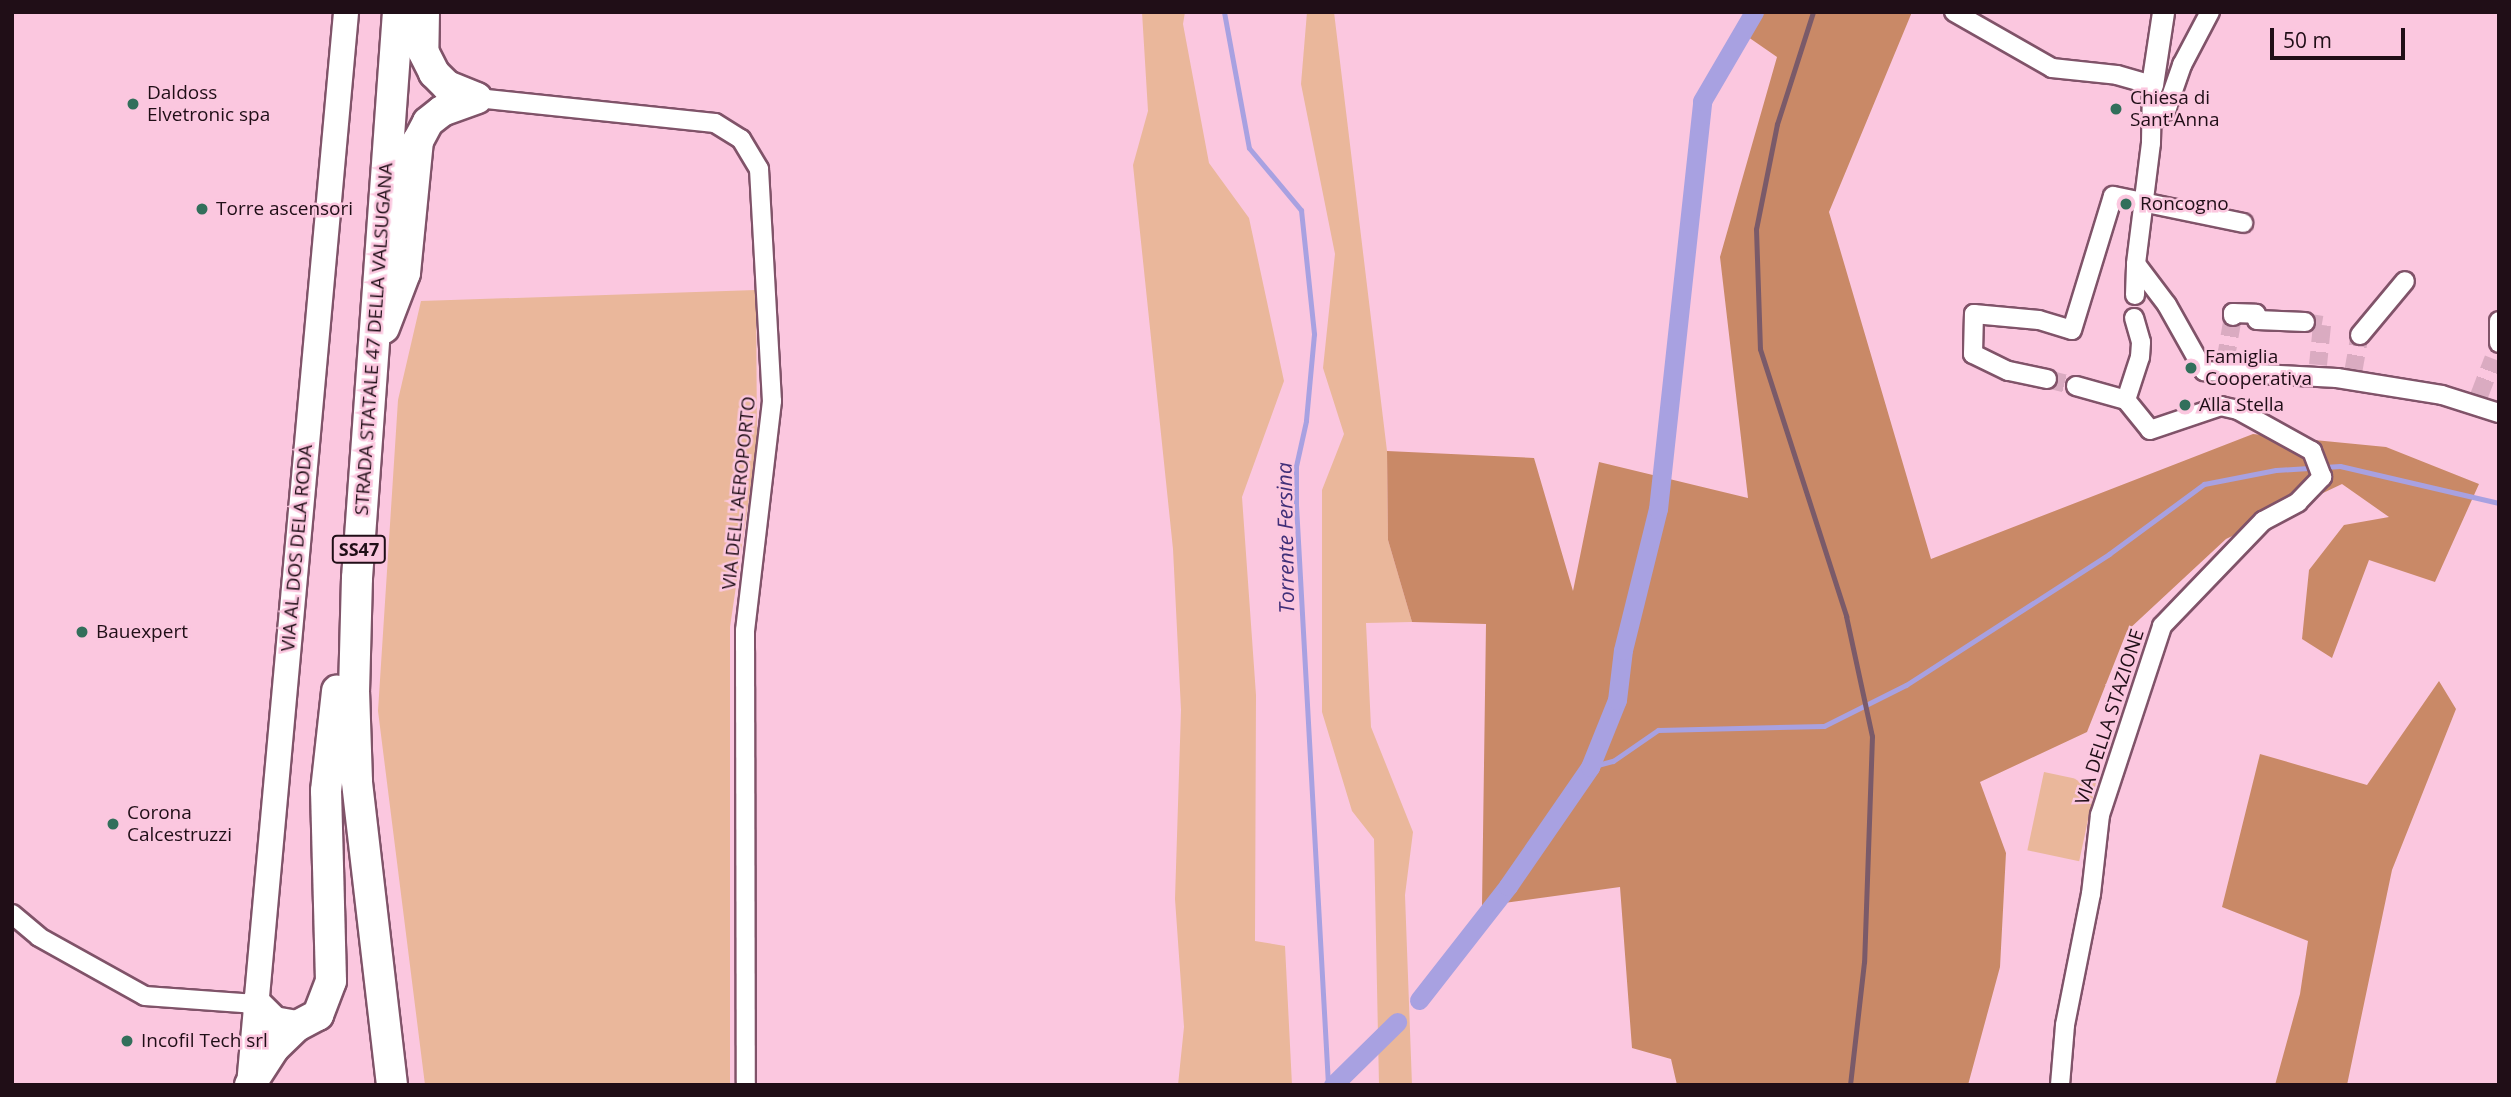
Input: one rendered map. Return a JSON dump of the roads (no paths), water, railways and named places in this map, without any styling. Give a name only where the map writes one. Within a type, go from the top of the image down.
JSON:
[{"type":"highway","name":"STRADA STATALE 47 DELLA VALSUGANA","points":[[378,1085],[337,691],[382,12]]},
{"type":"highway","name":"STRADA STATALE 47 DELLA VALSUGANA","points":[[392,1085],[359,808],[354,704],[357,578],[398,12]]},
{"type":"highway","points":[[424,12],[423,51],[434,73],[447,86],[477,98]]},
{"type":"highway","points":[[372,358],[405,273],[418,141],[428,122],[442,111],[477,98]]},
{"type":"highway","points":[[249,1085],[274,1048],[297,1026],[318,1015],[331,981],[326,791],[337,691]]},
{"type":"highway","points":[[256,1004],[274,1022],[297,1026]]},
{"type":"main road","name":"VIA AL DOS DELA RODA","points":[[249,1085],[346,12]]},
{"type":"street","points":[[1954,12],[2052,68],[2117,75],[2152,85]]},
{"type":"street","points":[[2135,295],[2152,85],[2162,12]]},
{"type":"street","points":[[2151,123],[2166,111],[2182,65],[2210,12]]},
{"type":"street","name":"VIA DELL'AEROPORTO","points":[[477,98],[716,123],[741,139],[759,169],[772,401],[745,630],[746,1085]]},
{"type":"street","points":[[2047,379],[2008,371],[1973,354],[1974,314],[2039,320],[2072,330],[2113,196],[2243,222]]},
{"type":"street","points":[[2136,264],[2167,305],[2204,371],[2318,371],[2479,401],[2499,413]]},
{"type":"street","points":[[2360,335],[2404,281]]},
{"type":"street","points":[[2232,316],[2256,314],[2257,320],[2305,322]]},
{"type":"street","points":[[2126,400],[2140,357],[2141,342],[2134,318]]},
{"type":"street","points":[[2497,350],[2499,321]]},
{"type":"street","points":[[2076,386],[2126,400],[2150,430],[2221,406],[2225,369]]},
{"type":"street","name":"VIA DELLA STAZIONE","points":[[2060,1085],[2064,1025],[2091,894],[2100,815],[2162,626],[2263,521],[2298,502],[2322,477],[2312,451],[2238,410],[2221,406]]},
{"type":"street","points":[[12,914],[39,937],[145,996],[256,1004]]},
{"type":"waterway","name":"Torrente Fersina","points":[[1224,12],[1249,148],[1301,210],[1314,334],[1306,421],[1296,466],[1296,505],[1328,1085]]},
{"type":"waterway","points":[[1419,1000],[1508,886],[1590,767],[1617,700],[1623,650],[1658,509],[1702,101],[1754,12]]},
{"type":"waterway","points":[[1590,767],[1613,761],[1658,730],[1824,726],[1906,685],[2109,554],[2204,484],[2276,470],[2340,466],[2499,503]]},
{"type":"waterway","points":[[1333,1085],[1397,1022]]},
{"type":"tunnel","points":[[2225,363],[2233,316]]},
{"type":"tunnel","points":[[2305,322],[2322,325],[2318,365]]},
{"type":"tunnel","points":[[2353,373],[2360,335]]},
{"type":"tunnel","points":[[2479,396],[2493,359]]},
{"type":"tunnel","points":[[2047,379],[2076,386]]},
{"type":"railway","points":[[1813,12],[1777,124],[1756,229],[1760,349],[1846,616],[1872,736],[1864,962],[1850,1085]]},
{"type":"place","name":"Daldoss Elvetronic spa","points":[[133,104]]},
{"type":"place","name":"Chiesa di Sant'Anna","points":[[2116,109]]},
{"type":"place","name":"Roncogno","points":[[2126,204]]},
{"type":"place","name":"Torre ascensori","points":[[202,209]]},
{"type":"place","name":"Famiglia Cooperativa","points":[[2191,368]]},
{"type":"place","name":"Alla Stella","points":[[2185,405]]},
{"type":"place","name":"Bauexpert","points":[[82,632]]},
{"type":"place","name":"Corona Calcestruzzi","points":[[113,824]]},
{"type":"place","name":"Incofil Tech srl","points":[[127,1041]]}]
